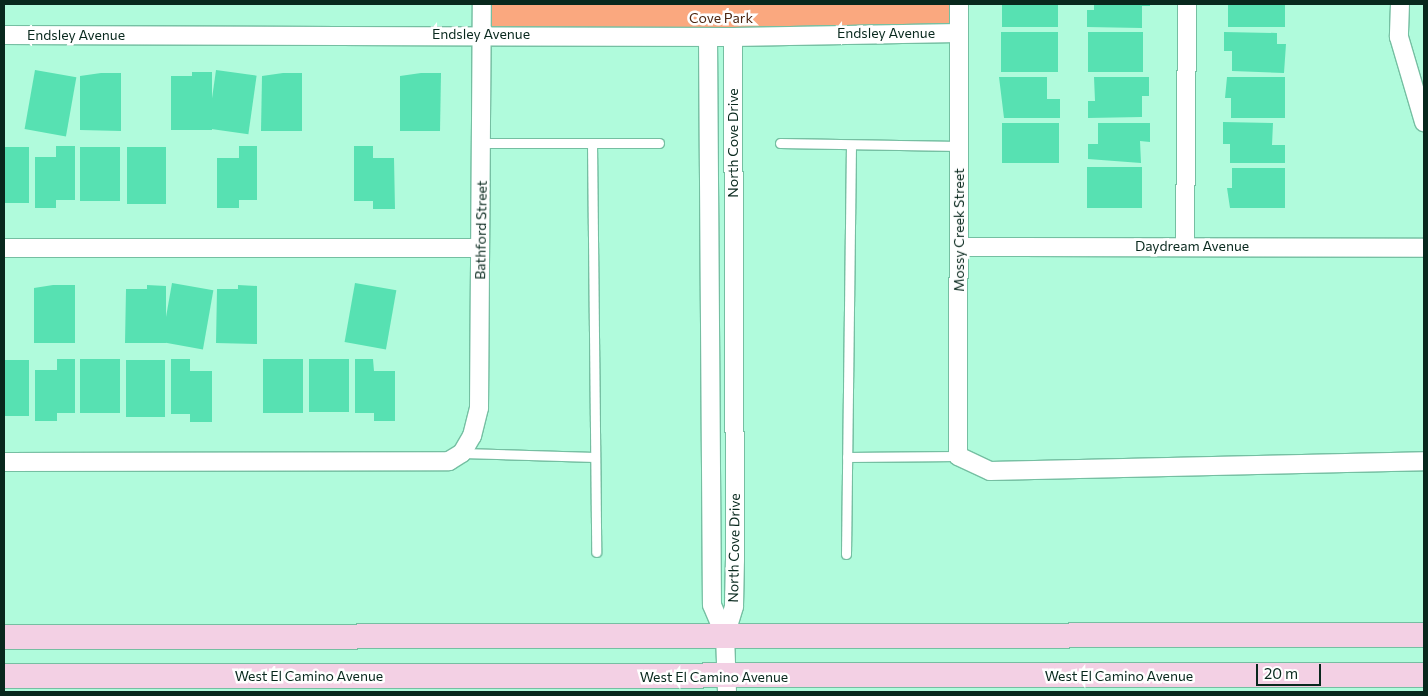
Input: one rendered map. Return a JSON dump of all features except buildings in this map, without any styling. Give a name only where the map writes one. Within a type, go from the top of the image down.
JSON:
[{"type":"main road","points":[[4,637],[1424,635]]},
{"type":"main road","name":"West El Camino Avenue","points":[[4,676],[727,685],[1424,674]]},
{"type":"street","name":"Bathford Street","points":[[462,453],[472,436],[479,408],[482,4]]},
{"type":"street","name":"Mossy Creek Street","points":[[958,456],[960,247],[959,4]]},
{"type":"street","points":[[1185,245],[1187,4]]},
{"type":"street","points":[[1400,4],[1399,37],[1424,122]]},
{"type":"street","name":"Endsley Avenue","points":[[4,35],[482,33],[733,37],[959,33]]},
{"type":"street","name":"North Cove Drive","points":[[708,37],[712,605],[725,636]]},
{"type":"street","name":"North Cove Drive","points":[[725,636],[734,606],[733,37]]},
{"type":"street","name":"Daydream Avenue","points":[[960,247],[1185,245],[1424,248]]},
{"type":"street","points":[[4,248],[480,248]]},
{"type":"street","points":[[4,462],[449,461],[462,453]]},
{"type":"street","points":[[958,456],[990,471],[1424,461]]},
{"type":"street","points":[[725,636],[727,685]]},
{"type":"lane","points":[[482,143],[659,143]]},
{"type":"lane","points":[[592,143],[596,552]]},
{"type":"lane","points":[[780,143],[959,146]]},
{"type":"lane","points":[[846,554],[851,144]]},
{"type":"lane","points":[[462,453],[595,457]]},
{"type":"lane","points":[[847,457],[958,456]]},
{"type":"green space","name":"Cove Park","points":[[484,4],[959,4],[959,33],[484,33]]}]
